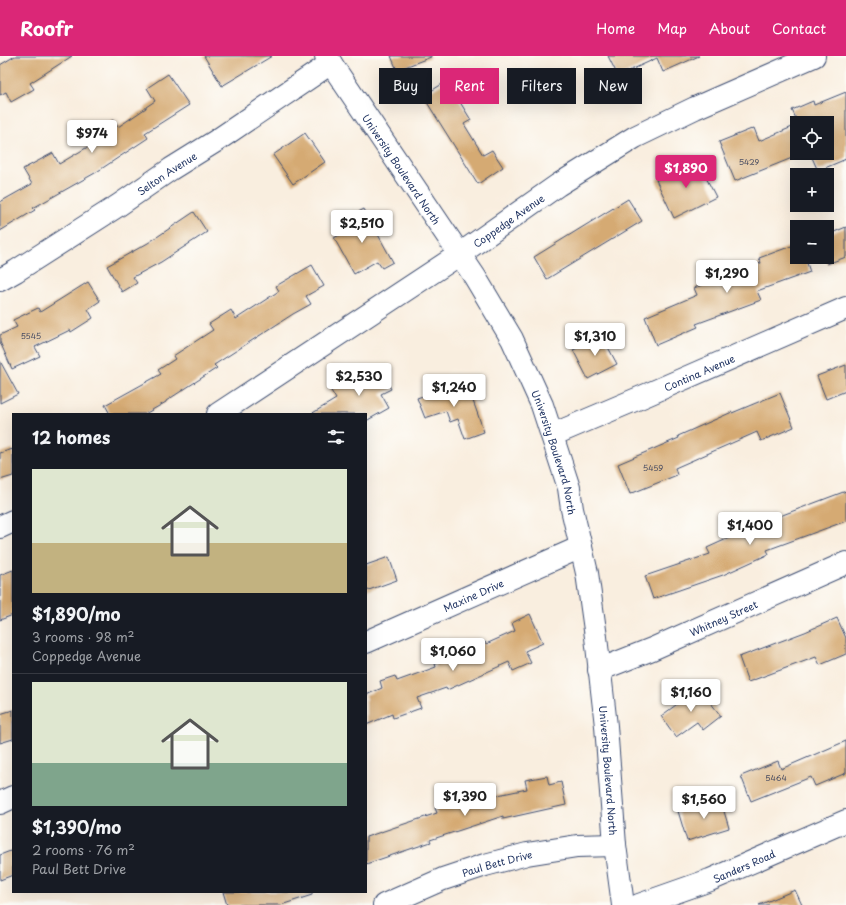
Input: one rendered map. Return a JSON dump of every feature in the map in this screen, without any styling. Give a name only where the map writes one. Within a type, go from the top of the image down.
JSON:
[{"type":"street","name":"Coppedge Avenue","points":[[219,413],[333,336],[460,254],[558,185],[635,137],[695,108],[814,56]]},
{"type":"street","name":"University Boulevard North","points":[[329,59],[460,254],[512,339],[542,405],[569,488],[588,573],[608,755],[616,845],[624,905]]},
{"type":"street","name":"Selton Avenue","points":[[0,280],[119,205],[171,169],[216,141],[329,59]]},
{"type":"street","name":"Contina Avenue","points":[[552,435],[846,308]]},
{"type":"street","points":[[0,527],[12,522]]},
{"type":"street","name":"Maxine Drive","points":[[367,642],[581,547]]},
{"type":"street","name":"Whitney Street","points":[[599,670],[660,646],[846,563]]},
{"type":"street","points":[[0,803],[12,797]]},
{"type":"street","name":"Sanders Road","points":[[639,905],[710,880],[846,821]]},
{"type":"street","name":"Paul Bett Drive","points":[[384,905],[443,879],[485,865],[527,854],[577,846],[616,845]]},
{"type":"building","points":[[15,56],[72,56],[30,83],[34,89],[11,102],[6,92],[0,95],[0,65]]},
{"type":"building","points":[[204,56],[272,56],[222,86]]},
{"type":"building","points":[[391,56],[431,56],[402,68],[396,68]]},
{"type":"building","points":[[608,56],[699,56],[663,72],[657,58],[635,68],[614,68]]},
{"type":"building","points":[[168,74],[189,105],[145,133],[148,138],[95,173],[33,208],[35,210],[0,231],[0,202],[32,184],[23,169],[53,153],[59,164],[96,142],[91,134],[113,120],[118,127],[155,101],[147,88]]},
{"type":"building","points":[[440,85],[440,104],[461,104],[471,120],[464,124],[483,155],[492,150],[503,167],[478,184],[428,104],[432,104],[432,90]]},
{"type":"building","points":[[846,92],[846,159],[825,168],[817,168],[813,160],[834,160],[834,116],[795,116],[792,110],[813,101],[814,105]]},
{"type":"building","points":[[754,128],[759,141],[790,128],[790,159],[735,181],[719,142]]},
{"type":"building","points":[[305,133],[325,162],[293,184],[273,155]]},
{"type":"building","points":[[697,160],[716,197],[674,218],[656,180]]},
{"type":"building","points":[[628,199],[642,221],[547,279],[534,257]]},
{"type":"building","points":[[364,209],[393,262],[382,268],[377,261],[354,274],[334,238],[350,229],[345,219]]},
{"type":"building","points":[[194,212],[207,232],[161,262],[133,277],[137,283],[122,292],[107,266],[148,243]]},
{"type":"building","points":[[846,227],[846,257],[834,261],[834,232]]},
{"type":"building","points":[[790,247],[790,264],[807,264],[810,272],[757,291],[761,300],[696,324],[698,327],[656,345],[645,317],[697,295],[694,288],[761,263],[759,258]]},
{"type":"building","points":[[312,265],[324,286],[306,296],[311,304],[214,365],[217,368],[166,402],[147,413],[109,413],[105,405],[161,374],[158,370],[175,359],[173,356],[213,330],[209,324],[231,310],[236,319],[279,291],[276,286]]},
{"type":"building","points":[[88,282],[100,301],[88,309],[93,318],[71,332],[70,330],[35,347],[40,356],[12,369],[0,342],[0,335],[17,327],[13,320],[38,308],[40,312]]},
{"type":"building","points":[[602,336],[617,364],[588,379],[573,350]]},
{"type":"building","points":[[0,361],[18,394],[0,403]]},
{"type":"building","points":[[846,365],[846,391],[826,399],[817,376]]},
{"type":"building","points":[[379,368],[391,389],[381,394],[389,408],[367,420],[367,413],[313,413],[336,399],[330,389],[346,380],[349,386]]},
{"type":"building","points":[[466,381],[484,432],[465,439],[458,419],[450,422],[446,411],[425,418],[417,398]]},
{"type":"building","points":[[780,393],[794,427],[761,441],[757,432],[675,468],[677,475],[630,494],[618,464],[679,438],[678,436],[732,412]]},
{"type":"building","points":[[12,449],[12,476],[0,480],[0,453]]},
{"type":"building","points":[[846,491],[846,521],[767,550],[769,554],[723,575],[653,599],[645,576],[710,554],[707,548],[764,522]]},
{"type":"building","points":[[389,557],[397,580],[367,591],[367,565]]},
{"type":"building","points":[[12,570],[12,615],[0,620],[0,575]]},
{"type":"building","points":[[530,614],[543,643],[525,651],[531,663],[513,671],[509,662],[447,690],[446,688],[417,698],[421,708],[393,718],[392,714],[367,725],[367,695],[382,688],[380,681],[395,676],[397,681],[436,667],[435,664],[485,642],[486,644],[515,631],[512,623]]},
{"type":"building","points":[[837,618],[846,638],[846,654],[820,665],[816,657],[748,682],[739,657]]},
{"type":"building","points":[[699,688],[721,716],[703,730],[697,722],[676,737],[661,716]]},
{"type":"building","points":[[12,710],[12,739],[0,743],[0,714]]},
{"type":"building","points":[[846,741],[846,773],[815,786],[811,777],[751,801],[741,776],[778,761],[781,769]]},
{"type":"building","points":[[547,776],[549,785],[561,782],[566,805],[503,819],[503,816],[430,840],[431,842],[367,864],[367,837],[437,813],[435,808],[486,792],[488,797],[527,789],[525,780]]},
{"type":"building","points":[[720,798],[729,828],[687,841],[678,811]]},
{"type":"building","points":[[12,850],[12,875],[0,880],[0,855]]},
{"type":"building","points":[[795,890],[802,905],[759,905]]},
{"type":"building","points":[[223,893],[312,893],[312,895],[281,905],[227,905]]}]
